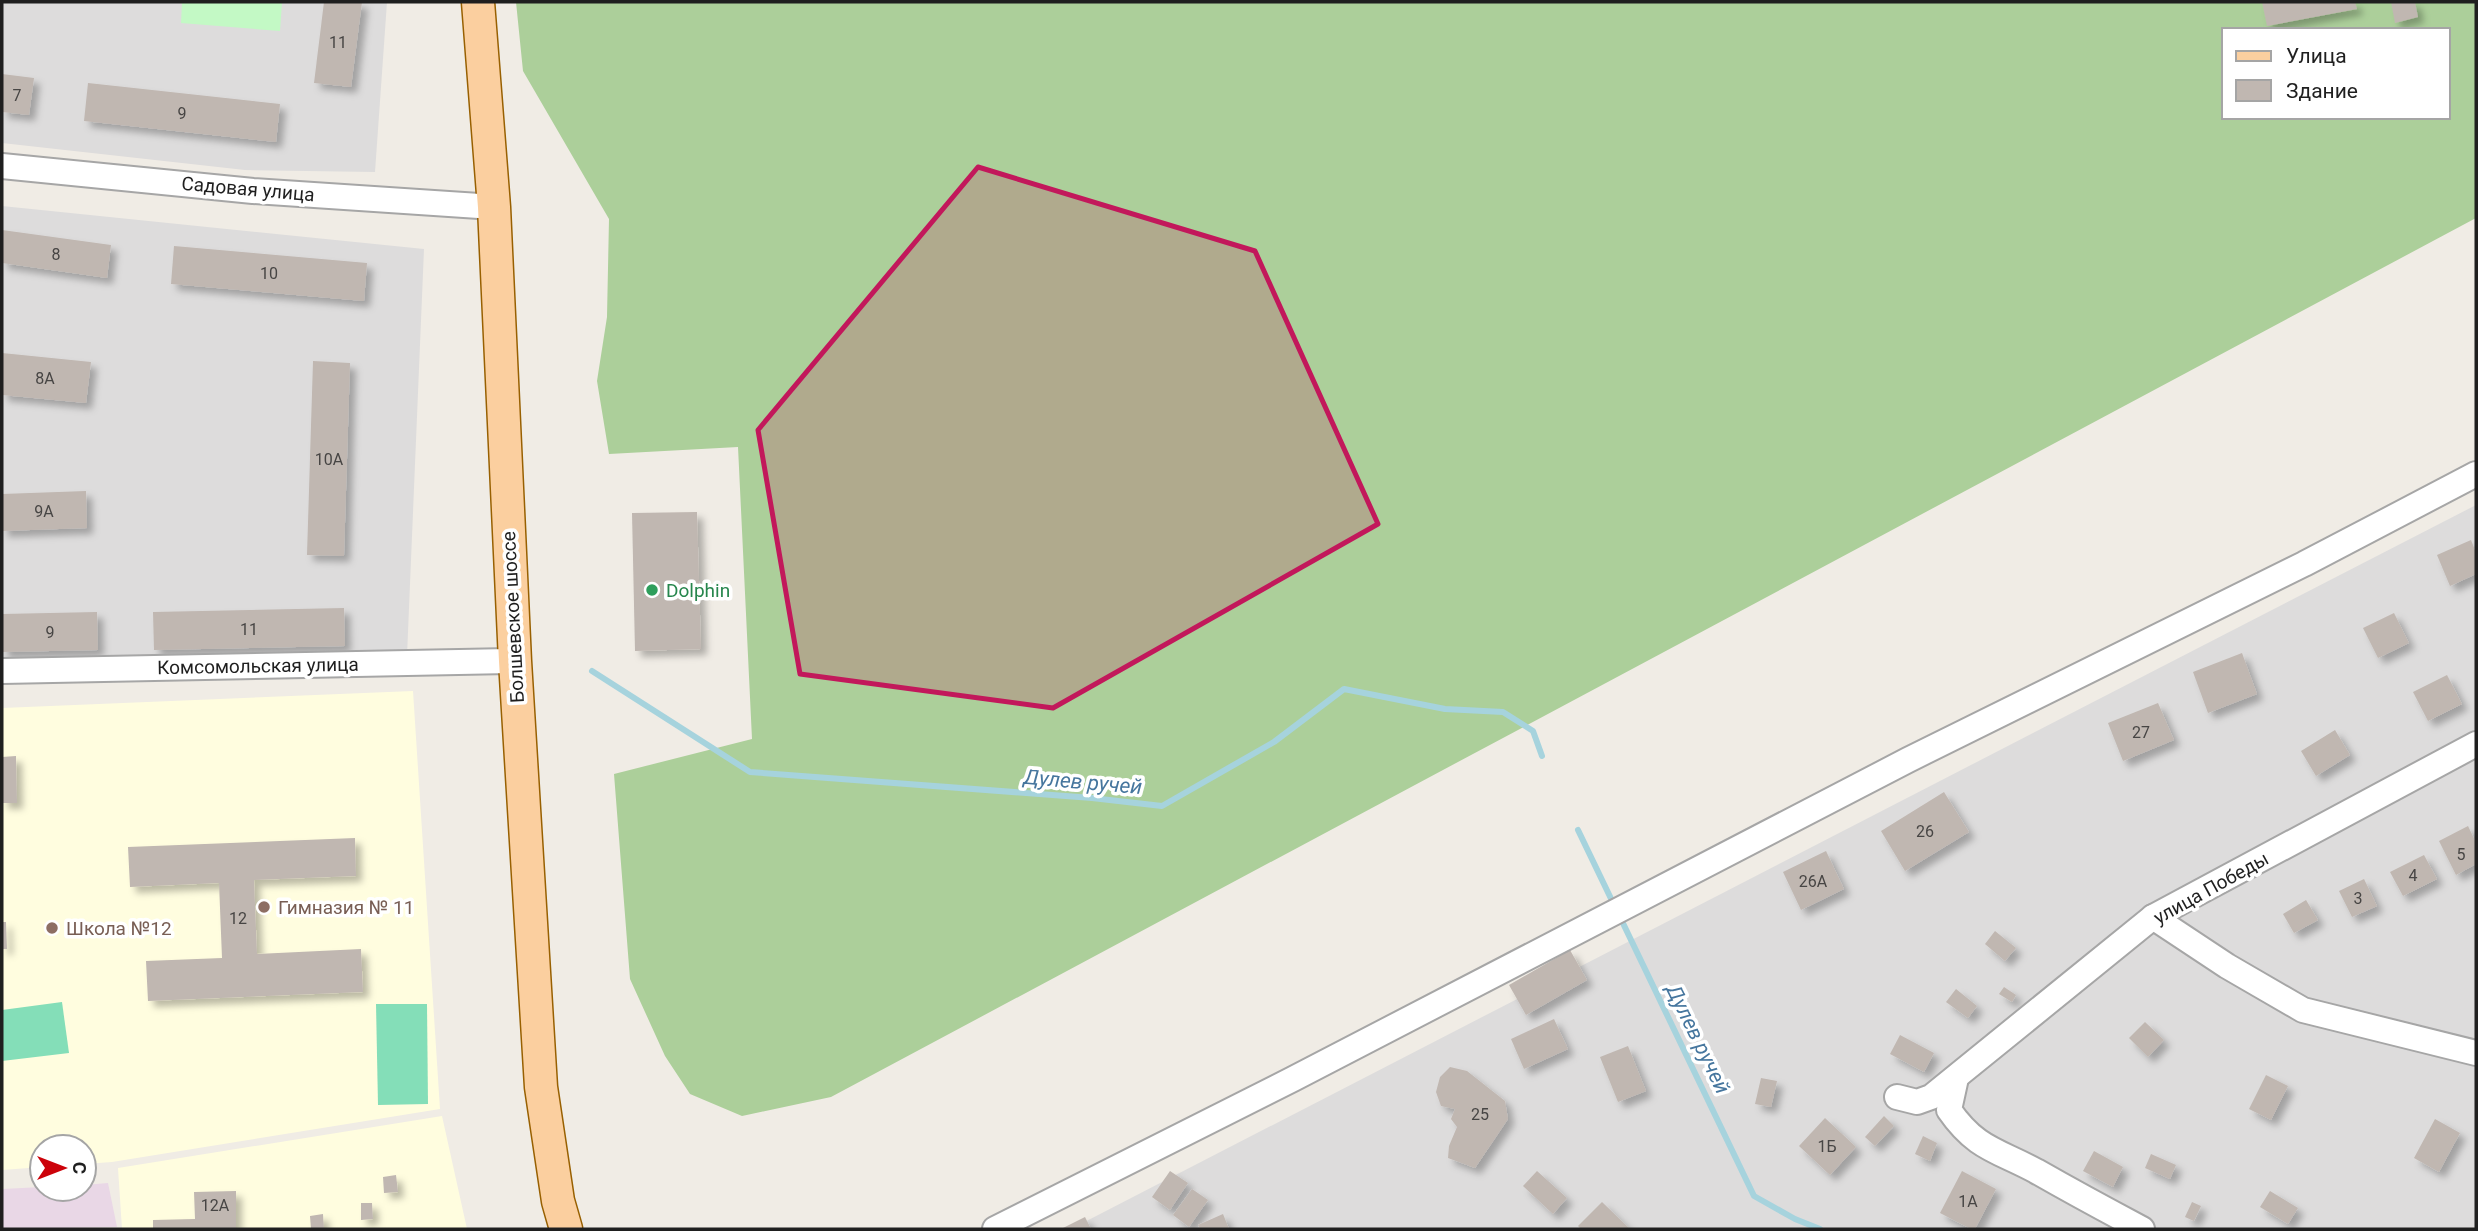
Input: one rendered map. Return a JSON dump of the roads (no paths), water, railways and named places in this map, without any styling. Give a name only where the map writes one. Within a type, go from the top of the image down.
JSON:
[{"type":"main road","name":"Болшевское шоссе","points":[[478,2],[494,207],[515,661],[541,1087],[558,1201],[566,1229]]},
{"type":"street","name":"Садовая улица","points":[[2,166],[253,191],[494,207]]},
{"type":"street","points":[[995,1229],[1908,760],[2304,564],[2476,474]]},
{"type":"street","name":"Комсомольская улица","points":[[2,671],[515,661]]},
{"type":"street","name":"улица Победы","points":[[1897,1097],[1917,1101],[1931,1097],[2153,917],[2476,744]]},
{"type":"street","points":[[2153,917],[2227,966],[2303,1010],[2476,1053]]},
{"type":"street","points":[[1956,1078],[1949,1110],[1961,1128],[1985,1148],[2029,1167],[2141,1229]]},
{"type":"waterway","name":"Дулев ручей","points":[[592,671],[750,772],[1092,798],[1162,806],[1274,742],[1344,689],[1445,709],[1503,712],[1533,731],[1542,756]]},
{"type":"waterway","name":"Дулев ручей","points":[[1578,830],[1615,907]]},
{"type":"waterway","name":"Дулев ручей","points":[[1620,917],[1754,1196],[1795,1219],[1820,1229]]},
{"type":"place","name":"Dolphin","points":[[652,590]]},
{"type":"place","name":"Гимназия № 11","points":[[264,907]]},
{"type":"place","name":"Школа №12","points":[[52,928]]}]
